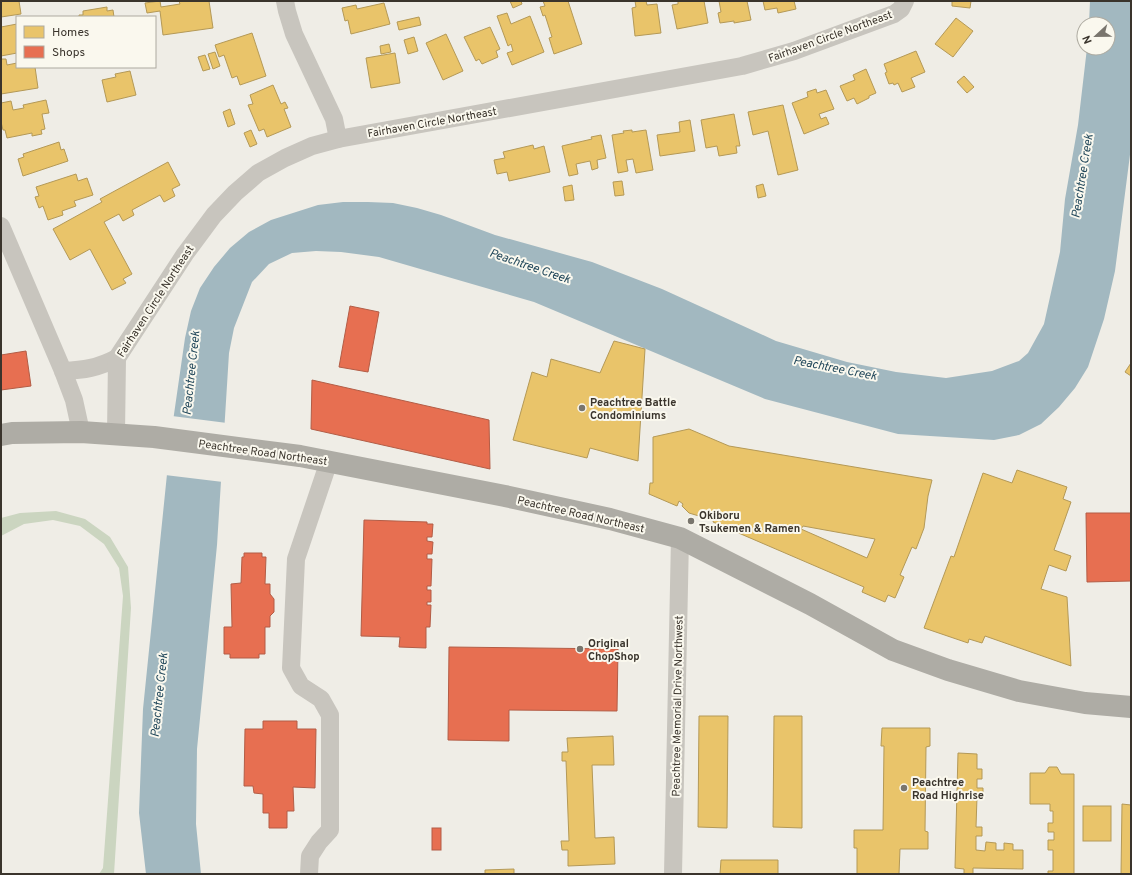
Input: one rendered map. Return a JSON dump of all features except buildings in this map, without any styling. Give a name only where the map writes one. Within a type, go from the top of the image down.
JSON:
[{"type":"highway","name":"Peachtree Road Northeast","points":[[1,435],[12,433],[81,432],[116,434],[154,437],[300,456],[610,519],[680,538],[810,604],[893,650],[948,670],[1019,691],[1085,703],[1131,707]]},
{"type":"street","points":[[285,1],[294,34],[334,119],[338,139]]},
{"type":"street","name":"Fairhaven Circle Northeast","points":[[116,434],[117,358],[185,254],[214,215],[235,193],[258,173],[284,158],[312,146],[338,139],[742,66],[794,51],[894,14],[901,9],[905,1]]},
{"type":"street","points":[[1,226],[63,371],[74,400],[81,432]]},
{"type":"street","points":[[63,371],[91,369],[117,358]]},
{"type":"street","points":[[309,874],[310,856],[319,842],[330,830],[330,715],[321,699],[301,686],[291,668],[296,559],[329,461]]},
{"type":"street","name":"Peachtree Memorial Drive Northwest","points":[[673,874],[680,538]]},
{"type":"green space","points":[[56,511],[85,519],[110,537],[128,567],[131,608],[114,874],[99,874],[103,868],[123,596],[119,568],[104,544],[80,526],[53,520],[24,524],[1,536],[1,518],[20,513]]},
{"type":"water","name":"Peachtree Creek","points":[[1090,1],[1131,1],[1131,147],[1115,271],[1104,319],[1088,367],[1075,388],[1059,407],[1041,424],[1019,435],[994,440],[898,434],[765,399],[534,302],[379,257],[341,252],[316,251],[292,253],[269,264],[252,282],[234,328],[229,353],[217,545],[197,749],[196,824],[201,874],[146,874],[139,813],[143,709],[171,435],[185,338],[191,311],[200,288],[214,267],[230,248],[249,232],[271,220],[318,205],[343,202],[393,203],[441,215],[495,235],[592,262],[662,289],[776,341],[847,362],[896,372],[946,378],[992,371],[1019,361],[1028,353],[1044,324],[1060,252],[1065,199],[1078,125],[1086,56],[1116,56],[1116,16],[1089,16]]},
{"type":"pier","points":[[172,416],[227,423],[223,482],[165,475]]},
{"type":"place","name":"Peachtree Battle Condominiums","points":[[582,408]]},
{"type":"place","name":"Okiboru Tsukemen & Ramen","points":[[691,521]]},
{"type":"place","name":"Original ChopShop","points":[[580,649]]},
{"type":"place","name":"Peachtree Road Highrise","points":[[904,788]]}]
